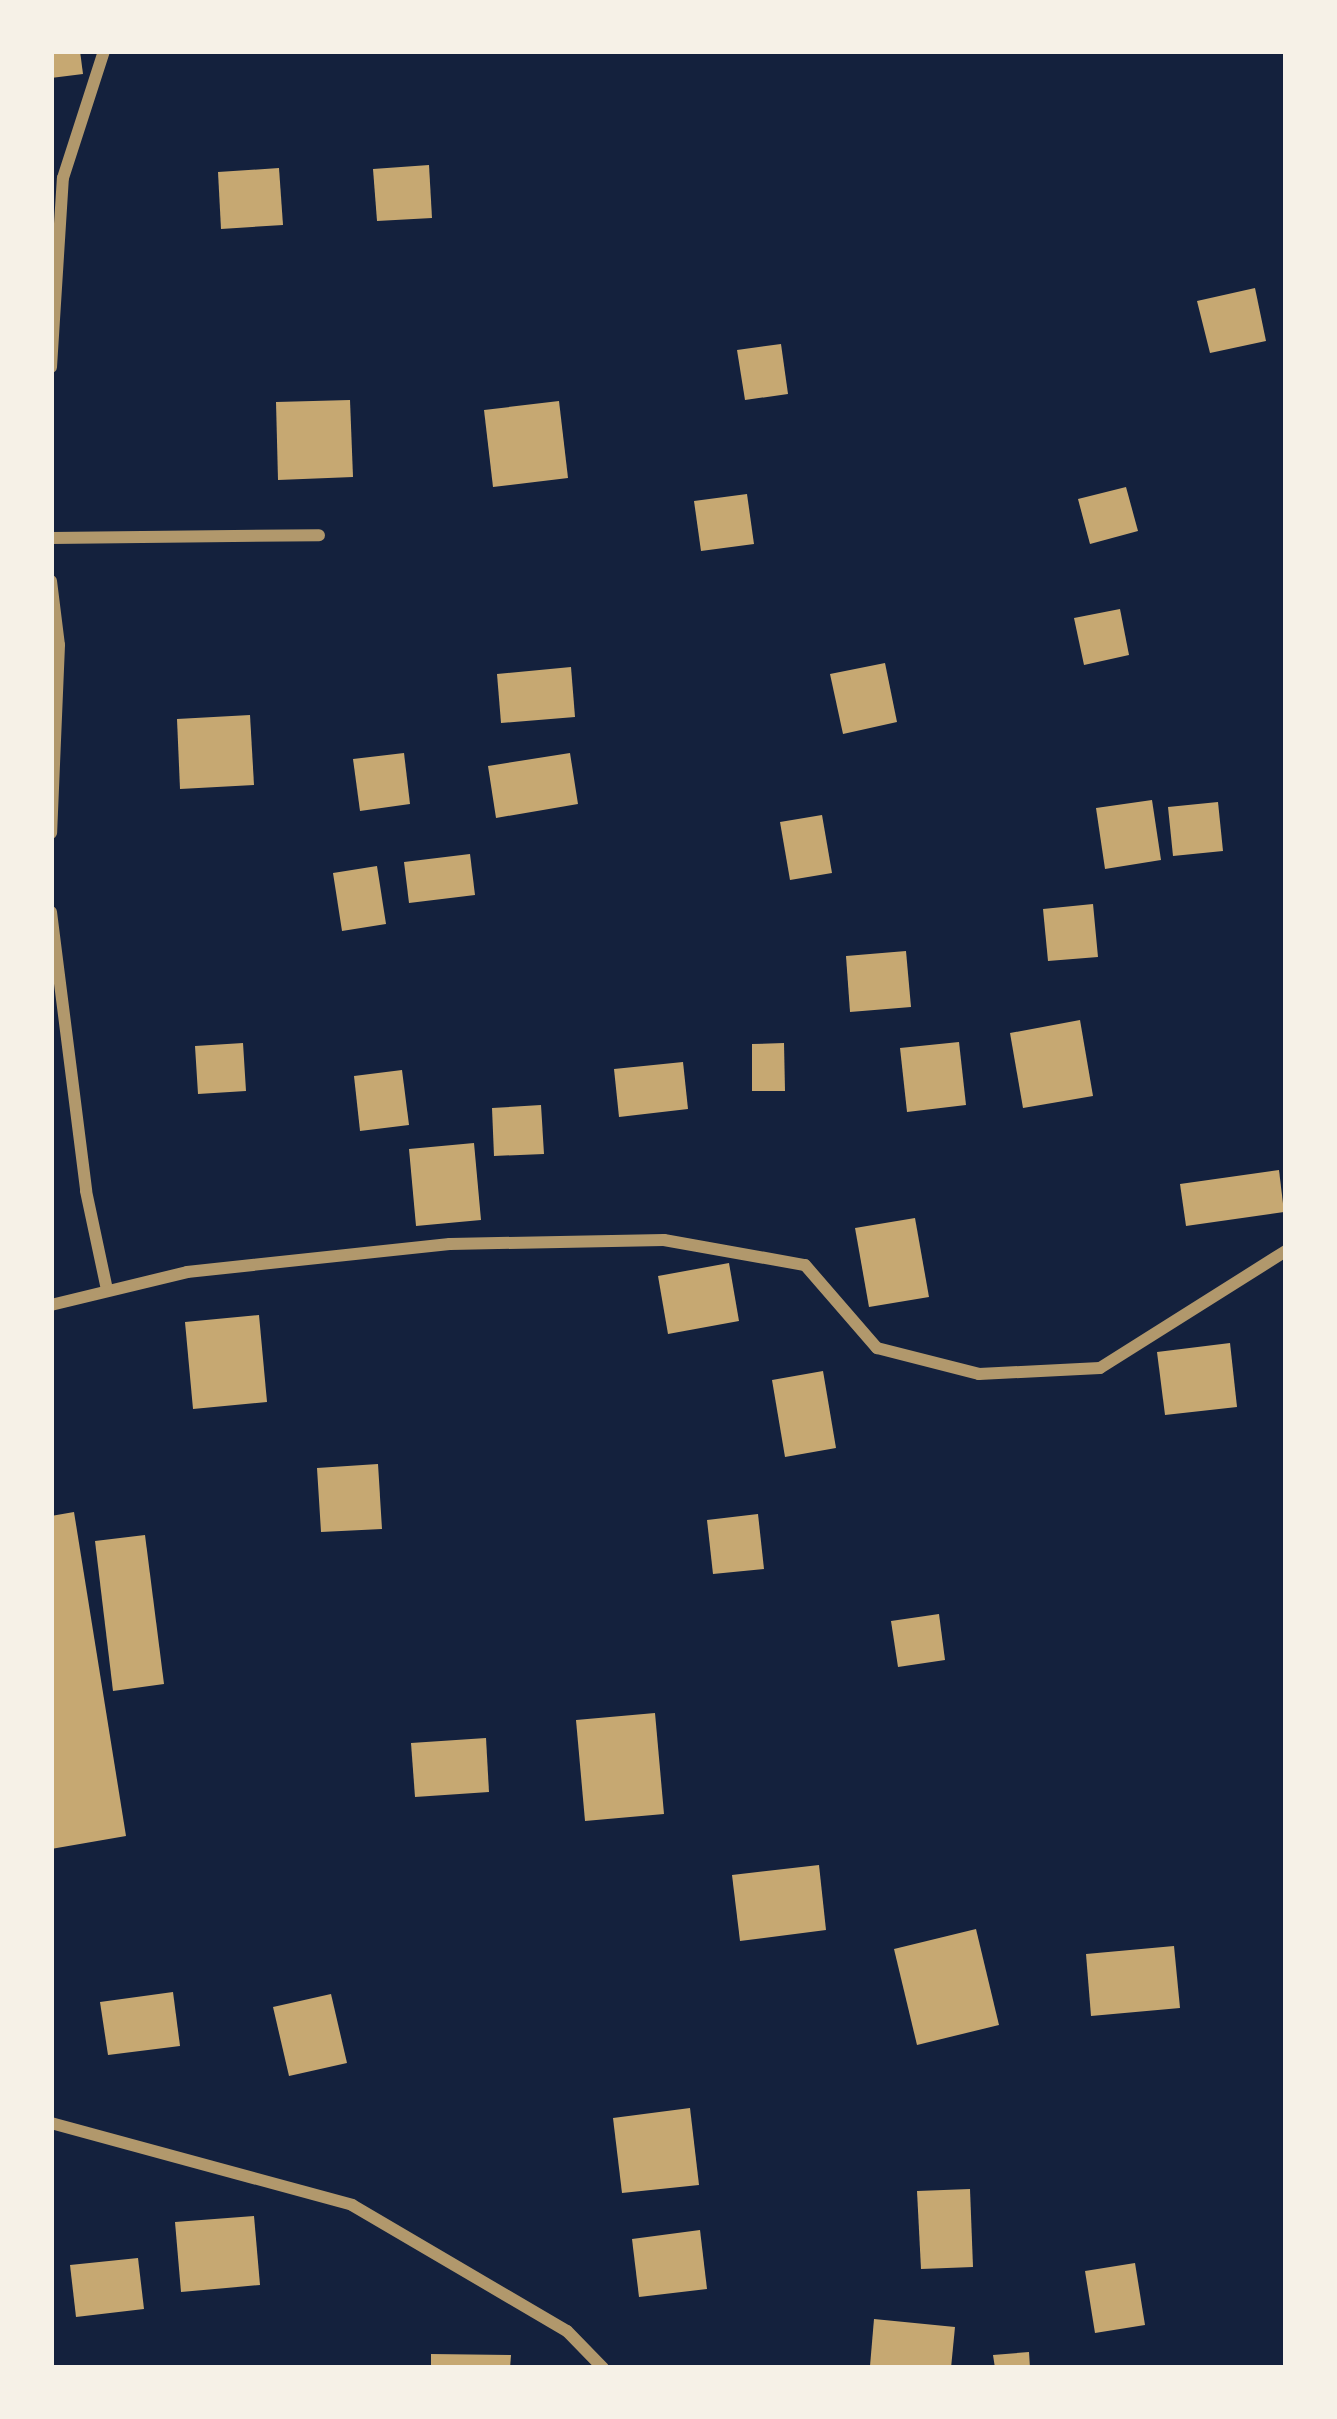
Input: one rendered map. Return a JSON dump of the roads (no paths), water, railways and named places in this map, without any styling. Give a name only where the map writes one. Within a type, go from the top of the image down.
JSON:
[{"type":"street","points":[[51,368],[63,178],[104,51]]},
{"type":"street","points":[[51,538],[319,535]]},
{"type":"street","points":[[51,581],[59,645],[51,833]]},
{"type":"street","points":[[51,913],[79,1148],[107,1290]]},
{"type":"street","points":[[51,1305],[187,1272],[450,1244],[664,1240],[805,1265],[878,1348],[979,1374],[1100,1368],[1286,1251]]},
{"type":"street","points":[[51,2122],[352,2205],[567,2331],[603,2368]]}]
